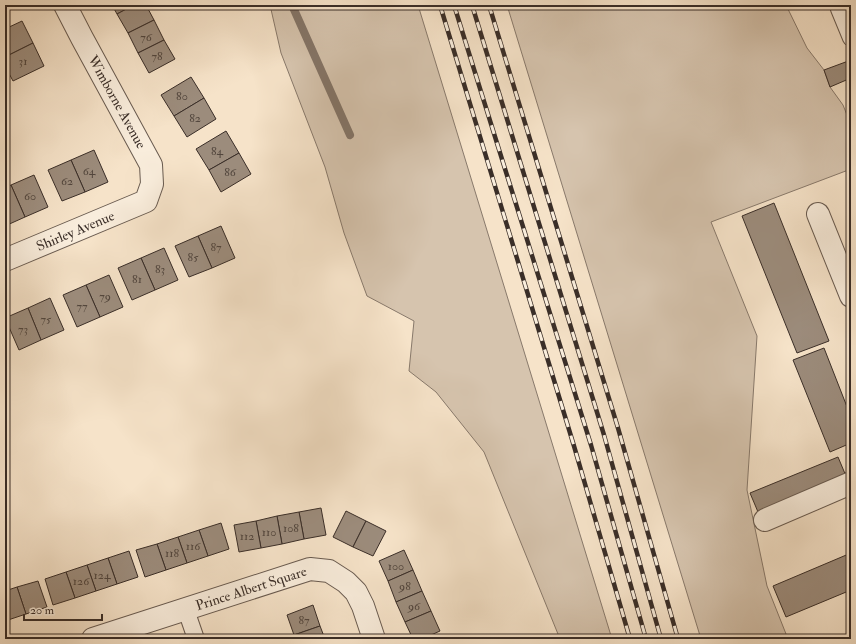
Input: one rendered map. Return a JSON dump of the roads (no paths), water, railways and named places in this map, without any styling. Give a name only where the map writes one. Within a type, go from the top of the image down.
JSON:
[{"type":"street","name":"Wimborne Avenue","points":[[65,5],[152,165],[152,184],[146,201]]},
{"type":"street","name":"Shirley Avenue","points":[[5,260],[146,201]]},
{"type":"street","points":[[818,214],[849,287]]},
{"type":"street","points":[[765,520],[851,484]]},
{"type":"street","name":"Prince Albert Square","points":[[93,639],[310,569],[329,571],[346,582],[356,592],[363,606],[374,639]]},
{"type":"lane","points":[[841,5],[839,9],[851,38]]},
{"type":"lane","points":[[186,610],[196,639]]},
{"type":"waterway","points":[[292,5],[350,135]]},
{"type":"railway","points":[[440,5],[574,446],[630,639]]},
{"type":"railway","points":[[454,5],[591,445],[646,639]]},
{"type":"railway","points":[[472,5],[604,435],[661,639]]},
{"type":"railway","points":[[489,5],[618,428],[678,639]]}]
